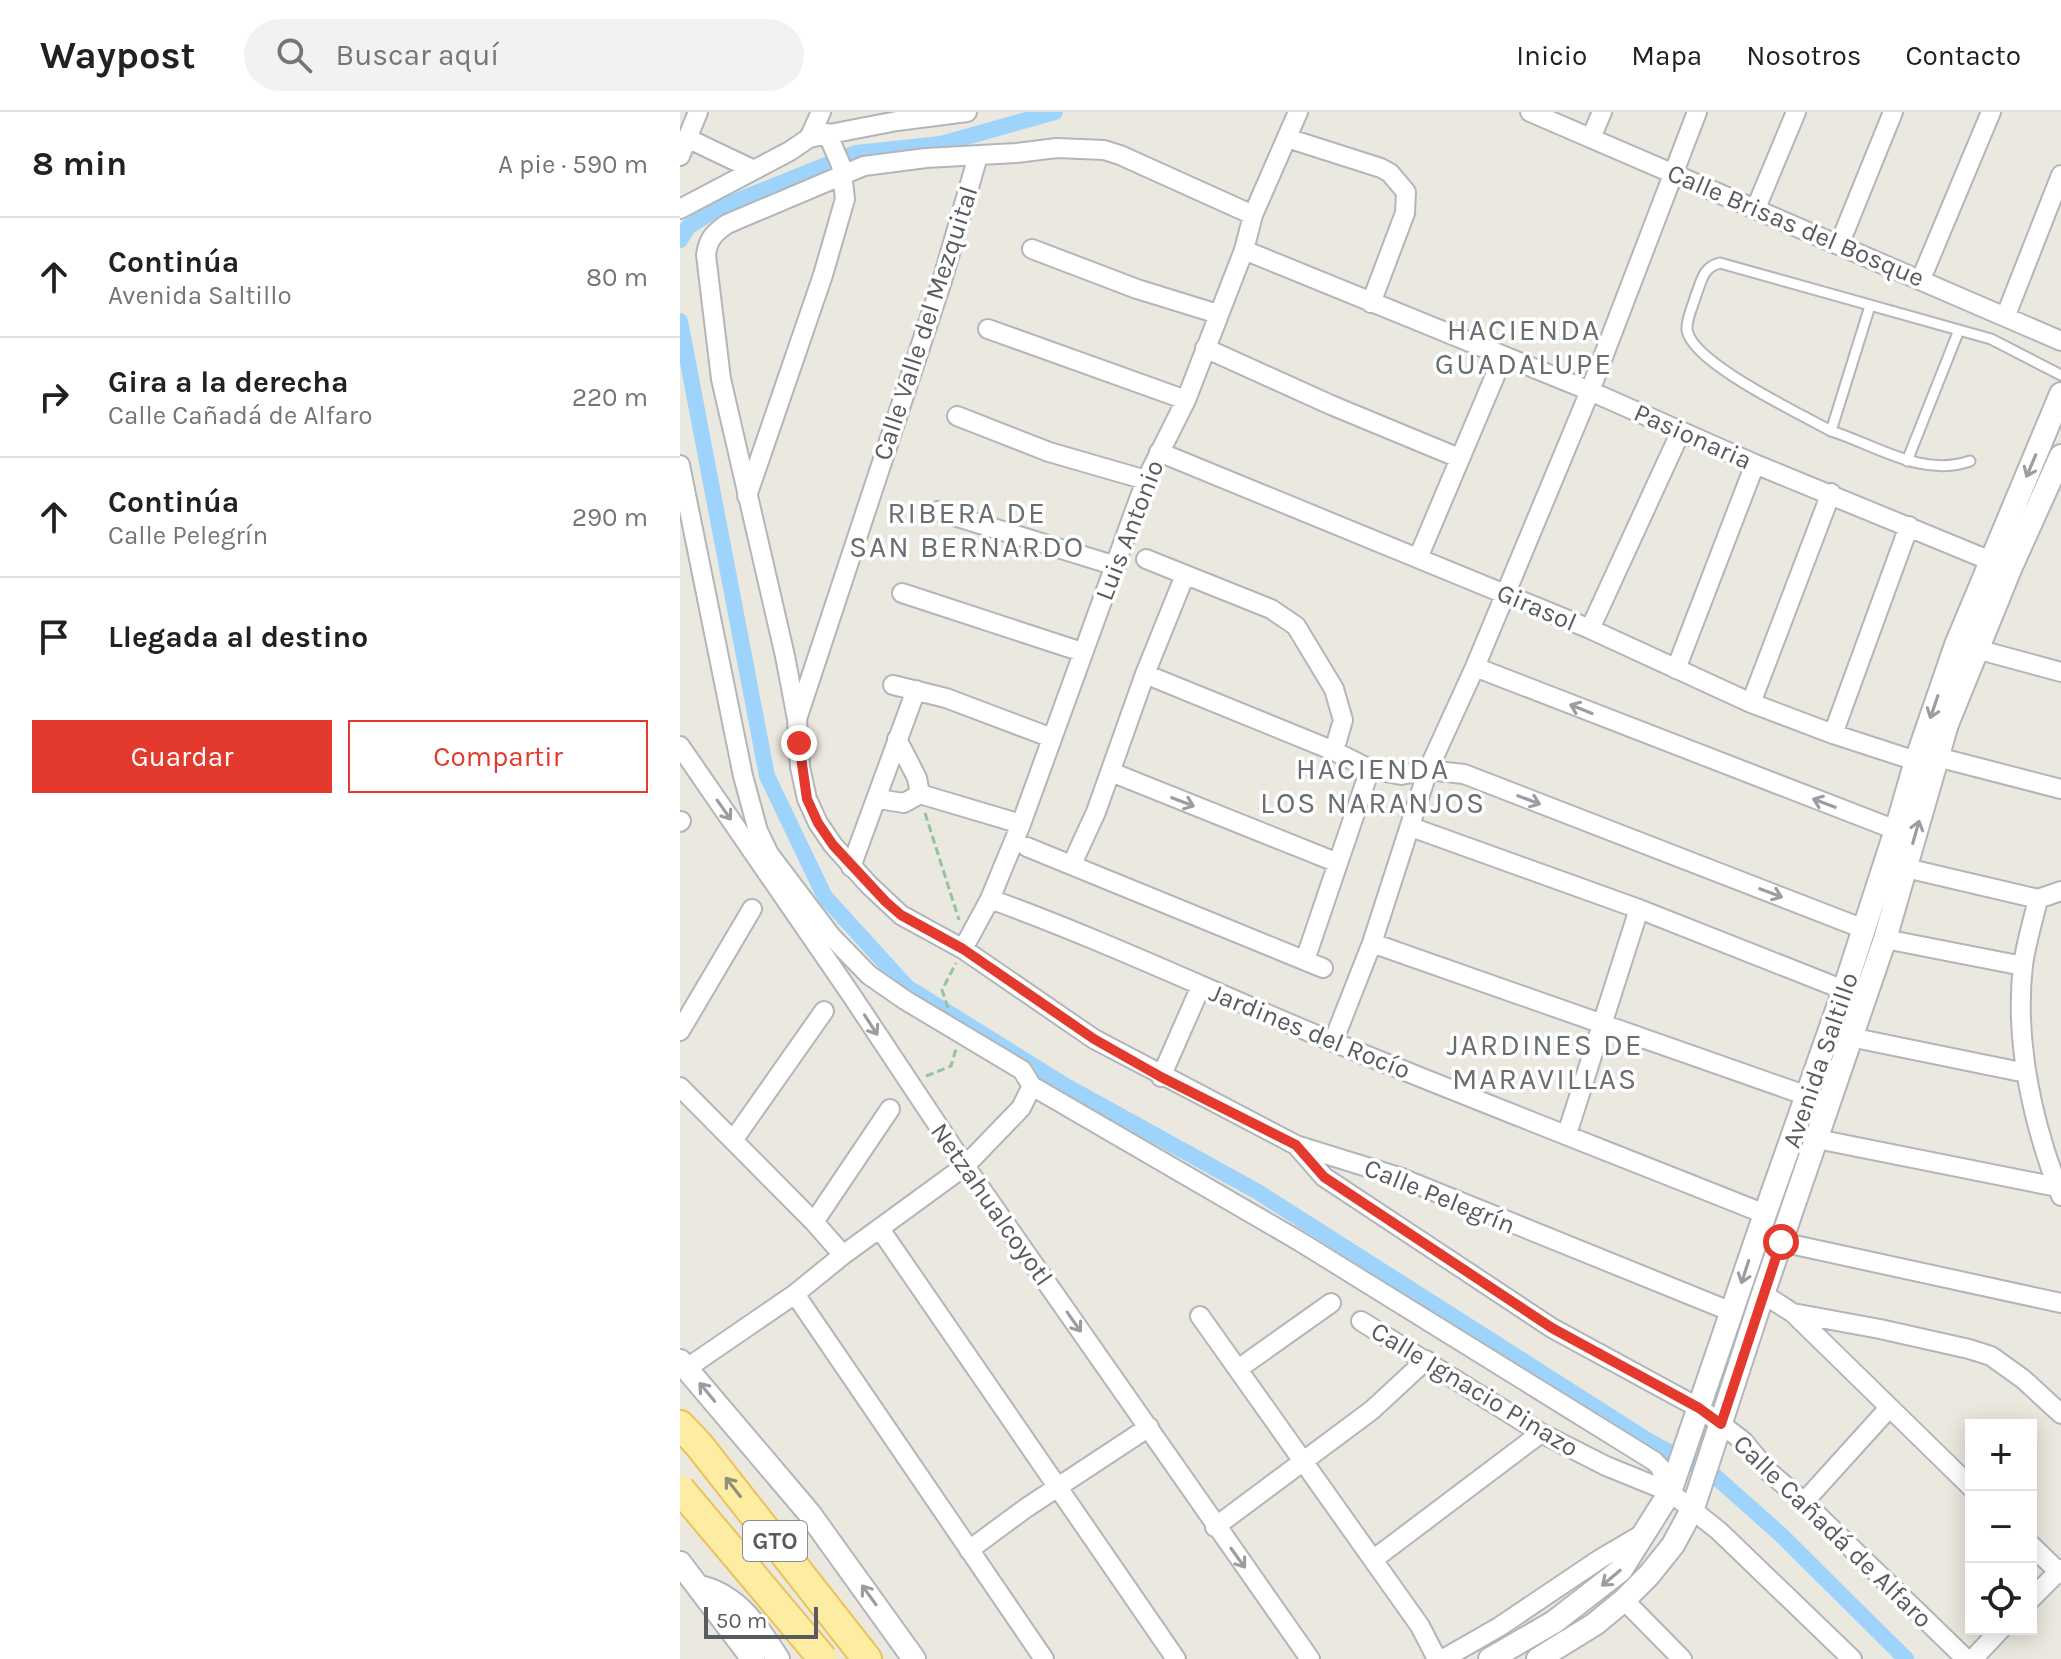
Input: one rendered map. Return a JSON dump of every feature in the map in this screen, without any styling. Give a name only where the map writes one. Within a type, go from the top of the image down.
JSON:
[{"type":"main road","name":"GTO","points":[[680,1425],[867,1659]]},
{"type":"main road","name":"GTO","points":[[680,1489],[823,1659]]},
{"type":"street","points":[[698,112],[684,148],[754,170]]},
{"type":"street","points":[[818,136],[821,112]]},
{"type":"street","points":[[680,209],[818,136],[967,112]]},
{"type":"street","name":"Luis Antonio","points":[[964,945],[990,899],[1021,824],[1146,480],[1186,400],[1244,250],[1253,215],[1298,112]]},
{"type":"street","name":"Calle Brisas del Bosque","points":[[1530,112],[2061,341]]},
{"type":"street","points":[[1591,138],[1602,112]]},
{"type":"street","points":[[1333,1042],[1372,943],[1428,770],[1475,667],[1590,391],[1697,112]]},
{"type":"street","points":[[1756,208],[1796,112]]},
{"type":"street","points":[[1839,245],[1893,112]]},
{"type":"street","points":[[1921,279],[1991,112]]},
{"type":"street","points":[[747,496],[845,199],[843,174],[837,154],[818,136]]},
{"type":"street","points":[[1287,138],[1381,168],[1390,173],[1406,192],[1405,213],[1371,303]]},
{"type":"street","points":[[797,719],[760,542],[721,379],[707,242],[714,233],[727,224],[864,166],[1057,148],[1104,150],[1120,155],[1253,215]]},
{"type":"street","name":"Calle Valle del Mezquital","points":[[797,719],[942,281],[978,156]]},
{"type":"street","points":[[2006,315],[2061,175]]},
{"type":"street","points":[[1032,249],[1137,289],[1218,314]]},
{"type":"street","name":"Pasionaria","points":[[1244,250],[1590,391],[1755,464],[2000,564]]},
{"type":"street","points":[[988,329],[1186,400]]},
{"type":"street","points":[[1205,348],[1459,458]]},
{"type":"street","points":[[1418,558],[1503,357]]},
{"type":"street","name":"Avenida Saltillo","points":[[1490,1659],[1580,1604],[1621,1570],[1670,1492],[1808,1097],[1896,830],[1976,649],[2000,564],[2061,394]]},
{"type":"street","points":[[957,416],[1049,452],[1146,480]]},
{"type":"street","points":[[1590,629],[1681,431]]},
{"type":"street","name":"Girasol","points":[[1159,452],[1504,593],[1751,703],[1833,734],[1926,759],[2061,789]]},
{"type":"street","name":"Avenida Saltillo","points":[[1538,1659],[1595,1624],[1624,1600],[1673,1545],[1693,1508],[1885,939],[1906,868],[1926,759],[1956,645],[2061,456]]},
{"type":"street","points":[[1676,669],[1755,464]]},
{"type":"street","points":[[680,465],[682,494],[724,675],[743,776],[758,831],[769,854],[811,912],[853,961],[905,1000],[1022,1070],[1032,1086],[1299,1241],[1654,1461],[1660,1467],[1670,1492]]},
{"type":"street","points":[[1751,703],[1831,493]]},
{"type":"street","points":[[938,511],[1116,566]]},
{"type":"street","points":[[1833,734],[1909,526]]},
{"type":"street","points":[[1146,559],[1271,609],[1296,626],[1324,670],[1340,704],[1343,720],[1334,751]]},
{"type":"street","points":[[1072,864],[1096,812],[1145,674],[1185,575]]},
{"type":"street","points":[[902,593],[1082,652]]},
{"type":"street","points":[[1976,649],[2061,672]]},
{"type":"street","points":[[1475,667],[1896,830]]},
{"type":"street","points":[[1145,674],[1334,751],[1370,769],[1401,775],[1428,770],[1464,774],[1864,929]]},
{"type":"street","points":[[893,685],[946,698],[1052,738]]},
{"type":"street","points":[[851,867],[916,690]]},
{"type":"street","name":"Calle Pelegrín","points":[[797,719],[800,767],[807,799],[818,823],[851,867],[901,915],[964,945],[1094,1039],[1161,1077],[1296,1145],[1399,1177],[1732,1312]]},
{"type":"street","points":[[897,739],[917,778],[920,794]]},
{"type":"street","name":"Netzahualcoyotl","points":[[680,746],[965,1166],[1310,1659]]},
{"type":"street","points":[[1305,960],[1370,769]]},
{"type":"street","points":[[1111,772],[1338,863]]},
{"type":"street","points":[[878,799],[904,803],[920,794],[1021,824]]},
{"type":"street","points":[[1411,827],[1639,909],[1844,990]]},
{"type":"street","points":[[1027,847],[1323,968]]},
{"type":"street","points":[[1906,868],[2038,899],[2061,891]]},
{"type":"street","name":"Jardines del Rocío","points":[[990,899],[1140,958],[1333,1042],[1765,1214]]},
{"type":"street","points":[[2038,899],[2023,966],[2026,1073],[2043,1144],[2059,1192]]},
{"type":"street","points":[[680,1031],[752,909]]},
{"type":"street","points":[[1567,1134],[1639,909]]},
{"type":"street","points":[[1885,939],[2023,966]]},
{"type":"street","points":[[1372,943],[1830,1103]]},
{"type":"street","points":[[1161,1077],[1201,986]]},
{"type":"street","points":[[734,1139],[824,1011]]},
{"type":"street","points":[[1850,1037],[2026,1073]]},
{"type":"street","points":[[914,1659],[809,1513],[683,1365],[795,1294],[965,1166],[1021,1108],[1032,1086]]},
{"type":"street","points":[[680,1087],[734,1139],[843,1255]]},
{"type":"street","points":[[814,1222],[890,1109]]},
{"type":"street","points":[[1817,1139],[2059,1192]]},
{"type":"street","name":"Calle Cañadá de Alfaro","points":[[1296,1145],[1324,1177],[1552,1328],[1698,1414],[1719,1431],[1743,1441],[1768,1471],[1966,1659]]},
{"type":"street","points":[[880,1229],[1176,1659]]},
{"type":"street","points":[[1781,1242],[2061,1303]]},
{"type":"street","points":[[795,1294],[1044,1659]]},
{"type":"street","points":[[1763,1294],[1793,1313],[1965,1481]]},
{"type":"street","points":[[1238,1369],[1331,1303]]},
{"type":"street","points":[[1793,1313],[1880,1329],[1991,1356],[2023,1379],[2061,1414]]},
{"type":"street","points":[[1200,1316],[1374,1559],[1420,1626],[1437,1659]]},
{"type":"street","name":"Calle Ignacio Pinazo","points":[[1361,1321],[1541,1433],[1606,1466],[1670,1492],[1693,1508],[1852,1659]]},
{"type":"street","points":[[1215,1527],[1372,1410],[1426,1360]]},
{"type":"street","points":[[1804,1502],[1889,1408]]},
{"type":"street","points":[[969,1550],[1149,1427]]},
{"type":"street","points":[[1374,1559],[1541,1433]]},
{"type":"street","points":[[1443,1659],[1499,1627],[1647,1531]]},
{"type":"street","points":[[2037,1550],[2060,1571],[2037,1593]]},
{"type":"street","points":[[680,1563],[753,1659]]},
{"type":"street","points":[[699,1586],[728,1598],[742,1611],[778,1659]]},
{"type":"street","points":[[1624,1600],[1682,1659]]},
{"type":"street","points":[[1973,1659],[1995,1635]]},
{"type":"lane","points":[[1970,461],[1944,467],[1907,461],[1831,431],[1714,365],[1692,343],[1687,333],[1704,271],[1720,263],[1991,339],[2061,375]]},
{"type":"lane","points":[[1831,431],[1870,306]]},
{"type":"lane","points":[[1907,461],[1959,330]]},
{"type":"path","points":[[920,794],[964,945]]},
{"type":"waterway","points":[[680,240],[688,227],[716,209],[856,153],[941,144],[1055,112]]},
{"type":"waterway","points":[[680,321],[767,776],[825,897],[907,987],[1066,1086],[1258,1192],[1647,1440],[1716,1477],[1780,1534],[1906,1659]]},
{"type":"district","name":"HACIENDA GUADALUPE","points":[[1524,347]]},
{"type":"district","name":"RIBERA DE SAN BERNARDO","points":[[967,530]]},
{"type":"district","name":"HACIENDA LOS NARANJOS","points":[[1373,786]]},
{"type":"district","name":"JARDINES DE MARAVILLAS","points":[[1545,1062]]},
{"type":"route","points":[[799,743],[800,767],[807,799],[818,823],[851,867],[901,915],[963,949],[1094,1039],[1161,1077],[1296,1145],[1324,1177],[1552,1328],[1699,1408],[1721,1424],[1781,1242]]}]
